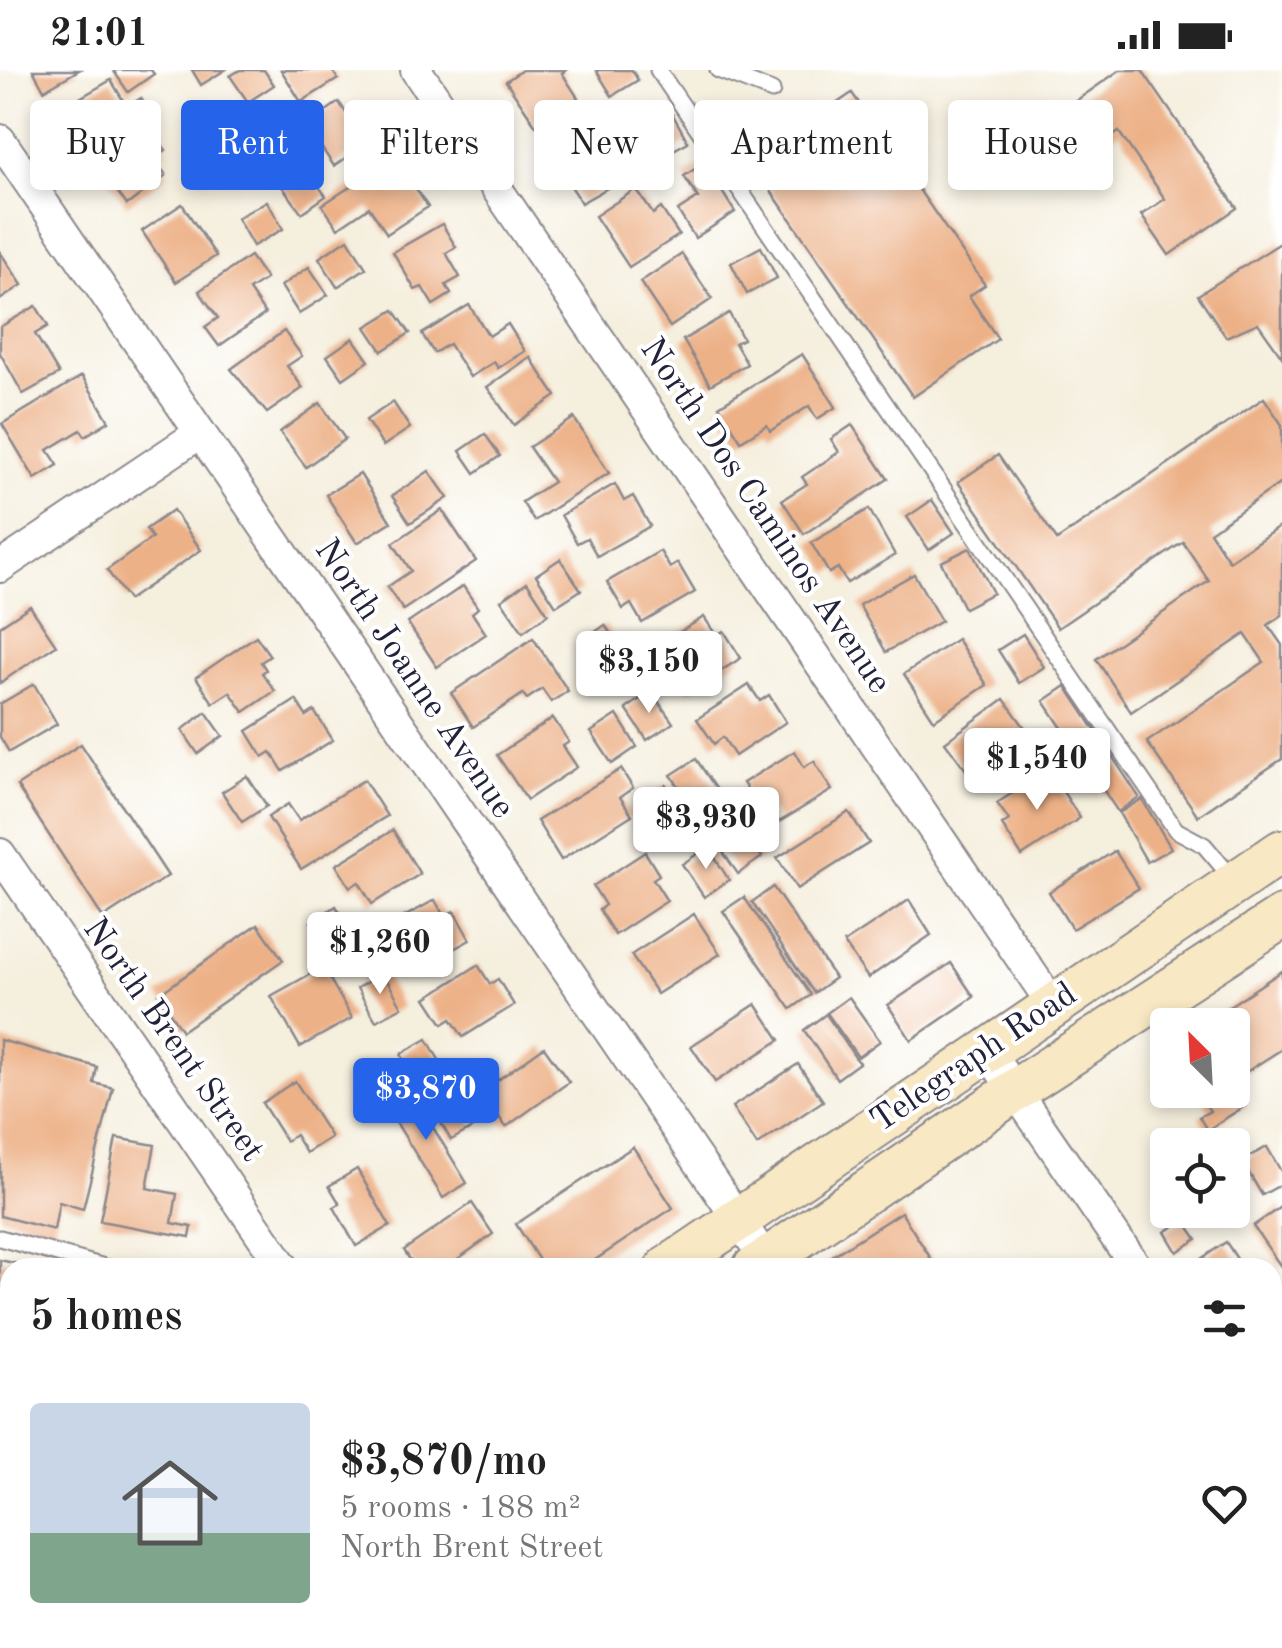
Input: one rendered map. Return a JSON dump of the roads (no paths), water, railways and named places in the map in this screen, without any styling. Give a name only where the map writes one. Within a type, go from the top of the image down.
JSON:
[{"type":"main road","name":"Telegraph Road","points":[[681,1258],[1282,850]]},
{"type":"main road","name":"Telegraph Road","points":[[769,1258],[1016,1090],[1282,917]]},
{"type":"street","name":"North Dos Caminos Avenue","points":[[416,70],[1053,1004]]},
{"type":"street","name":"North Joanne Avenue","points":[[0,140],[738,1218],[757,1258]]},
{"type":"street","points":[[0,567],[200,433]]},
{"type":"street","name":"North Brent Street","points":[[0,854],[277,1258]]},
{"type":"street","points":[[986,1049],[1130,1258]]},
{"type":"lane","points":[[658,70],[1176,830],[1204,845],[1236,882]]},
{"type":"lane","points":[[718,70],[772,90]]},
{"type":"lane","points":[[0,1238],[72,1258]]}]
